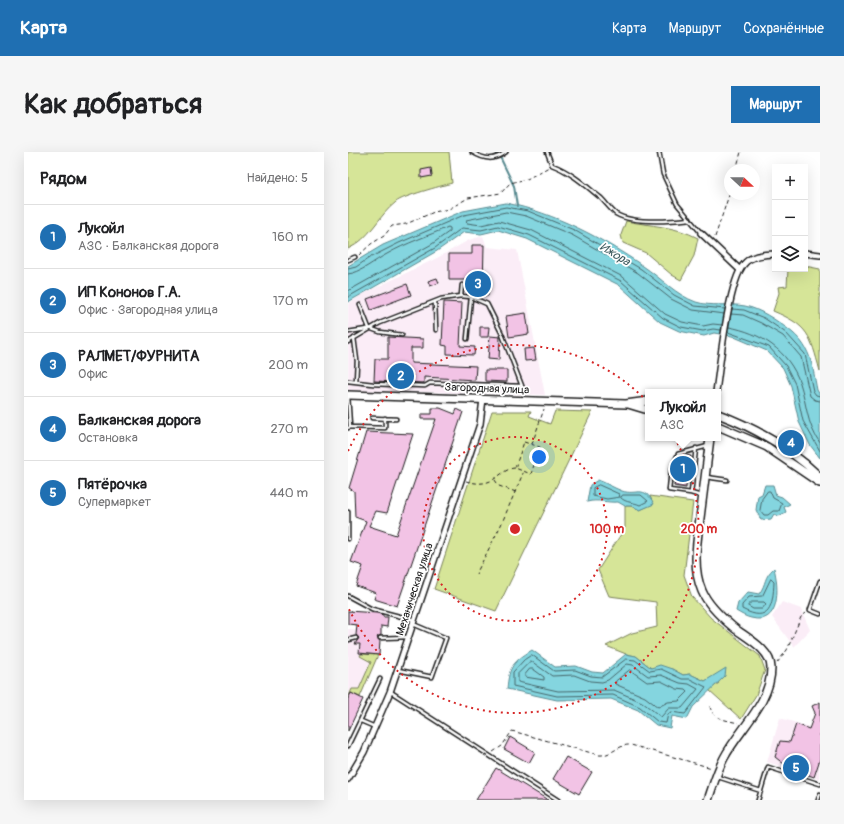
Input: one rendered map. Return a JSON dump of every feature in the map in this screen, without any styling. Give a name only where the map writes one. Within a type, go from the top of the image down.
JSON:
[{"type":"main road","name":"Загородная улица","points":[[348,395],[626,404],[645,401]]},
{"type":"main road","name":"Загородная улица","points":[[626,404],[645,409]]},
{"type":"main road","points":[[721,415],[749,427],[773,441],[820,477]]},
{"type":"main road","points":[[721,427],[767,447],[820,483]]},
{"type":"main road","points":[[708,800],[717,774],[732,745],[745,729],[758,708],[766,689],[771,666],[767,656],[761,648],[719,615],[702,591],[698,579],[696,564],[709,442]]},
{"type":"street","points":[[702,233],[740,270]]},
{"type":"street","points":[[808,253],[820,255]]},
{"type":"street","points":[[716,389],[730,303],[740,270],[744,263],[750,258],[772,254]]},
{"type":"street","name":"Механическая улица","points":[[348,779],[376,728],[398,670],[480,424],[483,399]]},
{"type":"lane","points":[[472,152],[487,159],[496,157],[506,152]]},
{"type":"lane","points":[[547,152],[552,165],[575,178],[602,200],[609,208],[623,217],[663,221],[690,219]]},
{"type":"lane","points":[[659,152],[664,174],[672,195],[677,204],[702,233]]},
{"type":"lane","points":[[348,260],[355,258]]},
{"type":"lane","points":[[461,296],[462,285]]},
{"type":"lane","points":[[348,342],[370,328],[435,302],[461,296],[471,297],[487,304],[502,334],[522,386],[430,383],[425,386],[348,381]]},
{"type":"lane","points":[[467,339],[471,297]]},
{"type":"lane","points":[[435,302],[436,330]]},
{"type":"lane","points":[[360,305],[370,328]]},
{"type":"lane","points":[[348,332],[370,328],[380,332],[402,335]]},
{"type":"lane","points":[[354,338],[357,361],[356,382]]},
{"type":"lane","points":[[348,395],[349,427],[385,428],[385,418]]},
{"type":"lane","points":[[372,418],[396,419]]},
{"type":"lane","points":[[703,497],[691,493],[668,490],[671,471],[678,454],[709,442]]},
{"type":"lane","points":[[691,493],[696,448]]},
{"type":"lane","points":[[705,477],[727,480]]},
{"type":"lane","points":[[348,512],[348,539]]},
{"type":"lane","points":[[820,581],[810,610],[820,614]]},
{"type":"lane","points":[[348,596],[372,609],[414,622],[446,638],[432,677],[398,670]]},
{"type":"lane","points":[[380,638],[409,637]]},
{"type":"lane","points":[[348,640],[356,638]]},
{"type":"lane","points":[[348,746],[380,679]]},
{"type":"lane","points":[[390,692],[558,800]]},
{"type":"lane","points":[[361,721],[376,728]]},
{"type":"lane","points":[[758,800],[768,767],[820,784]]},
{"type":"lane","points":[[717,774],[761,791]]},
{"type":"lane","points":[[818,800],[820,794]]},
{"type":"path","points":[[738,164],[741,152]]},
{"type":"path","points":[[355,258],[371,244],[384,236],[392,226],[406,224],[434,212],[448,209],[468,198],[501,193],[510,183],[527,179],[552,165]]},
{"type":"path","points":[[712,244],[727,200]]},
{"type":"path","points":[[532,444],[544,410],[545,401]]},
{"type":"path","points":[[465,480],[482,483],[495,480],[511,468],[531,474],[540,447],[524,442],[515,468]]},
{"type":"path","points":[[475,576],[516,492],[524,471]]},
{"type":"path","points":[[495,480],[499,486],[516,492]]},
{"type":"path","points":[[771,666],[777,663],[787,650],[801,617],[810,610]]},
{"type":"path","points":[[710,706],[711,710],[719,718],[739,723],[745,729]]},
{"type":"path","points":[[487,754],[502,746],[512,732],[599,755],[607,755],[624,744],[631,745],[693,763],[705,765],[717,774]]},
{"type":"shaded area","points":[[483,236],[487,247],[517,250],[545,395],[348,390],[348,304],[363,294],[437,258],[469,240]]},
{"type":"shaded area","points":[[782,602],[801,609],[810,630],[794,647],[772,617]]},
{"type":"shaded area","points":[[348,629],[381,631],[379,655],[360,698],[363,699],[348,731]]},
{"type":"shaded area","points":[[780,718],[820,730],[819,779],[767,762]]},
{"type":"green space","points":[[348,152],[449,152],[452,183],[414,194],[396,202],[356,245],[348,249]]},
{"type":"green space","points":[[626,221],[681,231],[698,238],[694,256],[681,280],[672,275],[646,253],[623,243],[621,235]]},
{"type":"green space","points":[[808,267],[820,269],[820,371],[814,349],[806,333],[801,327],[785,316],[773,311],[779,293],[778,287],[787,286],[788,272],[808,272]]},
{"type":"green space","points":[[492,411],[531,411],[529,416],[550,424],[555,411],[592,412],[496,611],[434,589]]},
{"type":"green space","points":[[650,496],[693,502],[684,575],[692,597],[711,618],[760,656],[765,670],[756,695],[741,719],[709,690],[719,683],[714,677],[705,681],[690,674],[683,675],[672,669],[651,668],[636,656],[626,654],[606,646],[632,633],[657,627],[656,602],[609,596],[598,570],[625,528],[625,506],[632,506],[640,510],[653,504]]},
{"type":"green space","points":[[361,654],[378,655],[360,697],[351,693],[348,698],[352,689],[359,689],[371,662],[360,656]]},
{"type":"water","name":"Ижора","points":[[506,203],[542,213],[595,236],[643,266],[675,291],[689,299],[708,304],[751,307],[768,315],[796,335],[802,342],[809,356],[817,390],[820,395],[820,458],[810,445],[799,422],[791,386],[783,368],[767,351],[732,336],[714,333],[704,336],[679,331],[660,322],[619,285],[527,239],[498,230],[481,234],[464,232],[437,251],[348,302],[348,266],[383,245],[463,211]]},
{"type":"water","points":[[598,480],[622,491],[643,492],[647,494],[654,504],[640,510],[632,506],[625,506],[618,502],[587,502],[590,485]]},
{"type":"water","points":[[765,485],[773,485],[776,495],[782,497],[790,504],[784,507],[786,512],[779,516],[774,514],[771,519],[761,520],[756,510],[758,496],[762,494]]},
{"type":"water","points":[[774,568],[777,594],[773,611],[768,616],[761,619],[751,618],[736,611],[738,603],[748,592],[759,594],[768,575]]},
{"type":"water","points":[[532,650],[555,667],[576,666],[592,672],[603,673],[626,654],[636,656],[651,668],[660,665],[683,675],[690,674],[705,681],[726,668],[725,676],[693,707],[687,719],[672,716],[670,728],[656,725],[638,710],[611,699],[557,700],[507,689],[509,675],[513,665]]},
{"type":"building","points":[[431,168],[432,176],[421,178],[421,170]]},
{"type":"building","points":[[472,245],[484,245],[483,291],[488,291],[488,296],[473,295],[472,280],[449,280],[449,254],[472,254]]},
{"type":"building","points":[[437,278],[439,283],[430,286],[428,281]]},
{"type":"building","points":[[407,284],[411,295],[371,310],[367,299]]},
{"type":"building","points":[[444,302],[462,303],[460,346],[475,347],[474,355],[447,354],[447,346],[442,345]]},
{"type":"building","points":[[526,313],[529,334],[509,337],[506,316]]},
{"type":"building","points":[[480,327],[489,327],[488,337],[480,337]]},
{"type":"building","points":[[490,336],[500,337],[499,360],[488,359]]},
{"type":"building","points":[[388,337],[423,339],[423,348],[411,348],[411,363],[476,366],[475,380],[424,377],[424,383],[374,381],[375,359],[388,359]]},
{"type":"building","points":[[534,348],[536,360],[525,361],[524,349]]},
{"type":"building","points":[[485,370],[507,370],[507,382],[485,381]]},
{"type":"building","points":[[432,408],[440,408],[455,414],[457,409],[463,412],[397,606],[374,599],[376,593],[356,586],[363,566],[351,562],[366,521],[355,517],[354,491],[349,488],[366,432],[413,434],[387,513],[376,511],[369,526],[396,535],[436,419],[421,419],[421,414],[432,414]]},
{"type":"building","points":[[680,456],[691,456],[690,465],[686,464],[686,488],[674,486],[676,474],[679,475],[681,463],[678,463],[678,460]]},
{"type":"building","points":[[348,611],[377,613],[383,615],[383,617],[388,617],[387,627],[381,626],[381,635],[377,637],[380,641],[379,655],[359,653],[360,644],[355,644],[359,638],[356,635],[357,625],[348,624]]},
{"type":"building","points":[[351,693],[363,699],[348,731],[348,699]]},
{"type":"building","points":[[820,702],[820,759],[814,777],[789,768],[775,757],[780,741],[790,742],[796,724],[809,729],[815,713],[812,706]]},
{"type":"building","points":[[510,737],[535,752],[529,763],[504,749]]},
{"type":"building","points":[[566,757],[592,772],[579,794],[553,779]]},
{"type":"building","points":[[496,768],[548,800],[476,800]]},
{"type":"waterway","points":[[501,159],[514,186],[517,206]]},
{"type":"place","name":"РАЛМЕТ/ФУРНИТА","points":[[478,284]]},
{"type":"place","name":"ИП Кононов Г.А.","points":[[401,376]]},
{"type":"place","name":"Балканская дорога","points":[[791,443]]},
{"type":"place","name":"Лукойл","points":[[683,469]]},
{"type":"place","name":"Пятёрочка","points":[[796,768]]}]
